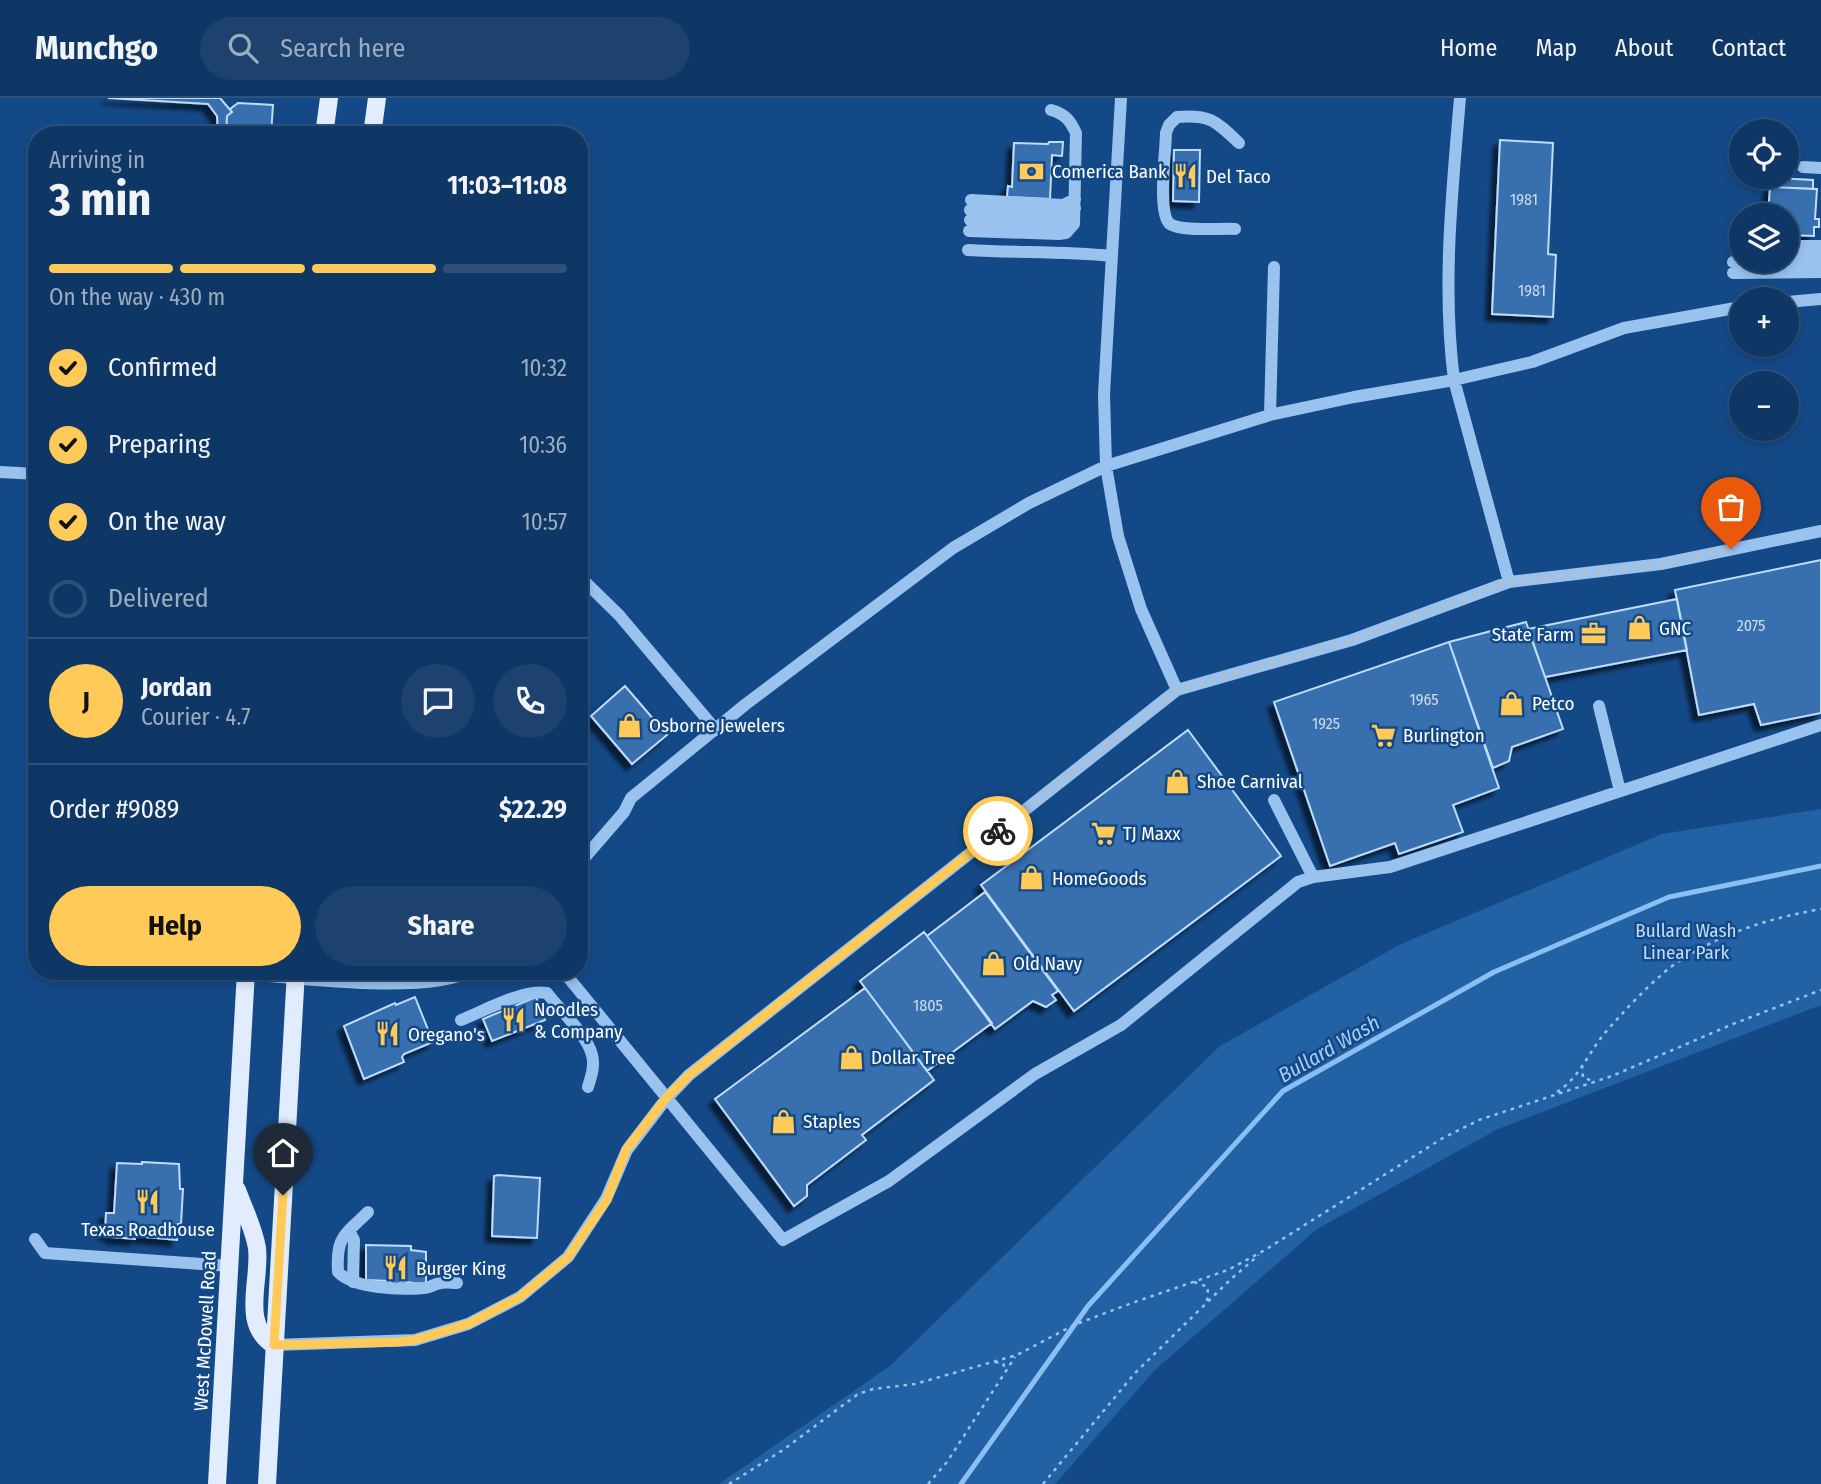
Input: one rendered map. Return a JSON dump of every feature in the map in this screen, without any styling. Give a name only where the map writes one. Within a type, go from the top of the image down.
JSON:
[{"type":"main road","points":[[325,126],[329,98]]},
{"type":"main road","points":[[373,126],[377,98]]},
{"type":"main road","name":"West McDowell Road","points":[[217,1484],[246,980]]},
{"type":"main road","points":[[267,1484],[295,980]]},
{"type":"main road","points":[[234,1180],[257,1248],[255,1323],[264,1339],[274,1345]]},
{"type":"lane","points":[[1121,98],[1104,394],[1106,466],[1118,536],[1141,609],[1177,690]]},
{"type":"lane","points":[[1460,98],[1448,305],[1454,380],[1509,582]]},
{"type":"lane","points":[[1051,110],[1063,113],[1076,133],[1075,208],[1071,229],[1059,234],[970,215],[1063,205],[1075,208]]},
{"type":"lane","points":[[1235,229],[1182,228],[1170,223],[1165,216],[1163,202],[1167,134],[1169,125],[1177,117],[1204,116],[1216,121],[1239,143]]},
{"type":"lane","points":[[1803,167],[1821,168]]},
{"type":"lane","points":[[1799,246],[1821,246]]},
{"type":"lane","points":[[968,250],[1050,254],[1070,252],[1111,256]]},
{"type":"lane","points":[[1799,255],[1821,254]]},
{"type":"lane","points":[[1799,265],[1821,264]]},
{"type":"lane","points":[[1270,415],[1274,267]]},
{"type":"lane","points":[[1799,268],[1821,272]]},
{"type":"lane","points":[[1799,301],[1821,299]]},
{"type":"lane","points":[[588,854],[624,812],[631,798],[746,704],[953,548],[1029,503],[1106,466],[1270,415],[1454,380],[1532,362],[1623,328],[1729,309]]},
{"type":"lane","points":[[0,472],[28,474]]},
{"type":"lane","points":[[274,1345],[415,1340],[468,1324],[520,1297],[568,1257],[607,1199],[626,1150],[666,1098],[689,1075],[1177,690],[1352,640],[1509,582],[1661,564],[1821,531]]},
{"type":"lane","points":[[588,585],[619,615],[716,730]]},
{"type":"lane","points":[[1599,706],[1620,791]]},
{"type":"lane","points":[[570,980],[783,1240],[889,1181],[1035,1074],[1121,1025],[1298,882],[1312,877],[1390,867],[1821,725]]},
{"type":"lane","points":[[1274,800],[1312,877]]},
{"type":"lane","points":[[349,980],[393,984],[437,980]]},
{"type":"lane","points":[[461,1020],[524,995],[547,993],[589,1046],[593,1071],[588,1087]]},
{"type":"lane","points":[[368,1212],[340,1239],[338,1272],[344,1279],[368,1286],[420,1288],[439,1283],[457,1283]]},
{"type":"lane","points":[[35,1239],[45,1253],[230,1266]]},
{"type":"path","points":[[1555,1094],[1572,1082],[1603,1035],[1679,961],[1727,934],[1788,915],[1821,909]]},
{"type":"path","points":[[729,1484],[783,1450],[858,1394],[873,1388],[915,1384],[1017,1355],[1074,1325],[1228,1270],[1265,1250],[1443,1138],[1479,1120],[1597,1081],[1821,990]]},
{"type":"path","points":[[1582,1065],[1583,1078],[1597,1081]]},
{"type":"path","points":[[1044,1484],[1135,1373],[1231,1279],[1265,1250]]},
{"type":"path","points":[[1192,1281],[1208,1287],[1207,1304]]},
{"type":"path","points":[[928,1484],[947,1462],[1017,1355]]},
{"type":"path","points":[[992,1362],[1003,1363],[1006,1371]]},
{"type":"green space","name":"Bullard Wash Linear Park","points":[[1821,809],[1821,1005],[1498,1129],[1317,1229],[1155,1370],[1055,1484],[719,1484],[890,1366],[1220,1046],[1401,944],[1662,834]]},
{"type":"building","points":[[108,98],[220,98],[232,112],[227,116],[226,126],[218,126],[217,116],[208,104]]},
{"type":"building","points":[[238,103],[273,105],[272,126],[226,126],[227,116],[232,112],[230,109]]},
{"type":"building","points":[[1500,140],[1553,143],[1548,254],[1556,255],[1553,317],[1492,314]]},
{"type":"building","name":"Comerica Bank","points":[[1063,142],[1062,156],[1052,155],[1050,199],[1007,197],[1008,186],[1012,187],[1014,143]]},
{"type":"building","name":"Del Taco","points":[[1174,150],[1200,150],[1199,202],[1173,201]]},
{"type":"building","points":[[1799,179],[1813,180],[1813,189],[1799,188]]},
{"type":"building","points":[[1770,189],[1817,189],[1815,219],[1819,219],[1819,227],[1814,227],[1814,236],[1799,235],[1799,203],[1769,203]]},
{"type":"building","points":[[1821,560],[1821,713],[1761,725],[1754,704],[1699,715],[1675,590]]},
{"type":"building","points":[[1677,599],[1687,650],[1545,677],[1528,629]]},
{"type":"building","name":"Petco","points":[[1526,622],[1563,729],[1512,747],[1509,761],[1493,768],[1449,642]]},
{"type":"building","name":"Burlington","points":[[1449,642],[1499,788],[1453,805],[1463,832],[1399,854],[1395,843],[1330,866],[1274,702]]},
{"type":"building","name":"Osborne Jewelers","points":[[625,686],[667,735],[632,764],[591,716]]},
{"type":"building","points":[[1188,730],[1281,856],[1074,1011],[981,885]]},
{"type":"building","name":"Old Navy","points":[[985,892],[1058,991],[1052,995],[1056,1000],[1046,1007],[1033,1001],[995,1029],[927,936]]},
{"type":"building","points":[[924,932],[992,1023],[927,1071],[860,981]]},
{"type":"building","points":[[865,988],[934,1080],[862,1135],[866,1140],[807,1185],[807,1196],[794,1206],[715,1099]]},
{"type":"building","name":"Oregano's","points":[[415,997],[433,1042],[404,1054],[404,1062],[364,1079],[344,1026]]},
{"type":"building","name":"Noodles & Company","points":[[536,997],[545,1020],[492,1041],[483,1019]]},
{"type":"building","name":"Texas Roadhouse","points":[[117,1163],[179,1164],[180,1189],[183,1189],[181,1224],[178,1224],[177,1240],[135,1236],[135,1239],[105,1234],[106,1213],[114,1213]]},
{"type":"building","points":[[494,1176],[540,1178],[537,1238],[492,1236]]},
{"type":"building","name":"Burger King","points":[[366,1245],[411,1246],[411,1250],[426,1252],[426,1285],[366,1280]]},
{"type":"waterway","name":"Bullard Wash","points":[[961,1484],[1088,1306],[1283,1091],[1494,972],[1669,897],[1821,866]]},
{"type":"way so far","points":[[998,831],[1177,690],[1352,640],[1509,582],[1661,564],[1731,549]]},
{"type":"place","name":"Comerica Bank","points":[[1032,171]]},
{"type":"place","name":"Del Taco","points":[[1186,176]]},
{"type":"place","name":"GNC","points":[[1639,628]]},
{"type":"place","name":"State Farm","points":[[1594,634]]},
{"type":"place","name":"Petco","points":[[1512,703]]},
{"type":"place","name":"Osborne Jewelers","points":[[629,725]]},
{"type":"place","name":"Burlington","points":[[1383,735]]},
{"type":"place","name":"Shoe Carnival","points":[[1177,781]]},
{"type":"place","name":"TJ Maxx","points":[[1103,833]]},
{"type":"place","name":"HomeGoods","points":[[1032,878]]},
{"type":"place","name":"Old Navy","points":[[993,963]]},
{"type":"place","name":"Noodles & Company","points":[[514,1020]]},
{"type":"place","name":"Oregano's","points":[[388,1034]]},
{"type":"place","name":"Dollar Tree","points":[[851,1057]]},
{"type":"place","name":"Staples","points":[[783,1121]]},
{"type":"place","name":"Texas Roadhouse","points":[[148,1201]]},
{"type":"place","name":"Burger King","points":[[396,1268]]},
{"type":"route","points":[[283,1195],[274,1345],[398,1342],[415,1340],[468,1324],[520,1297],[568,1257],[607,1199],[626,1150],[666,1098],[689,1075],[998,831]]}]
